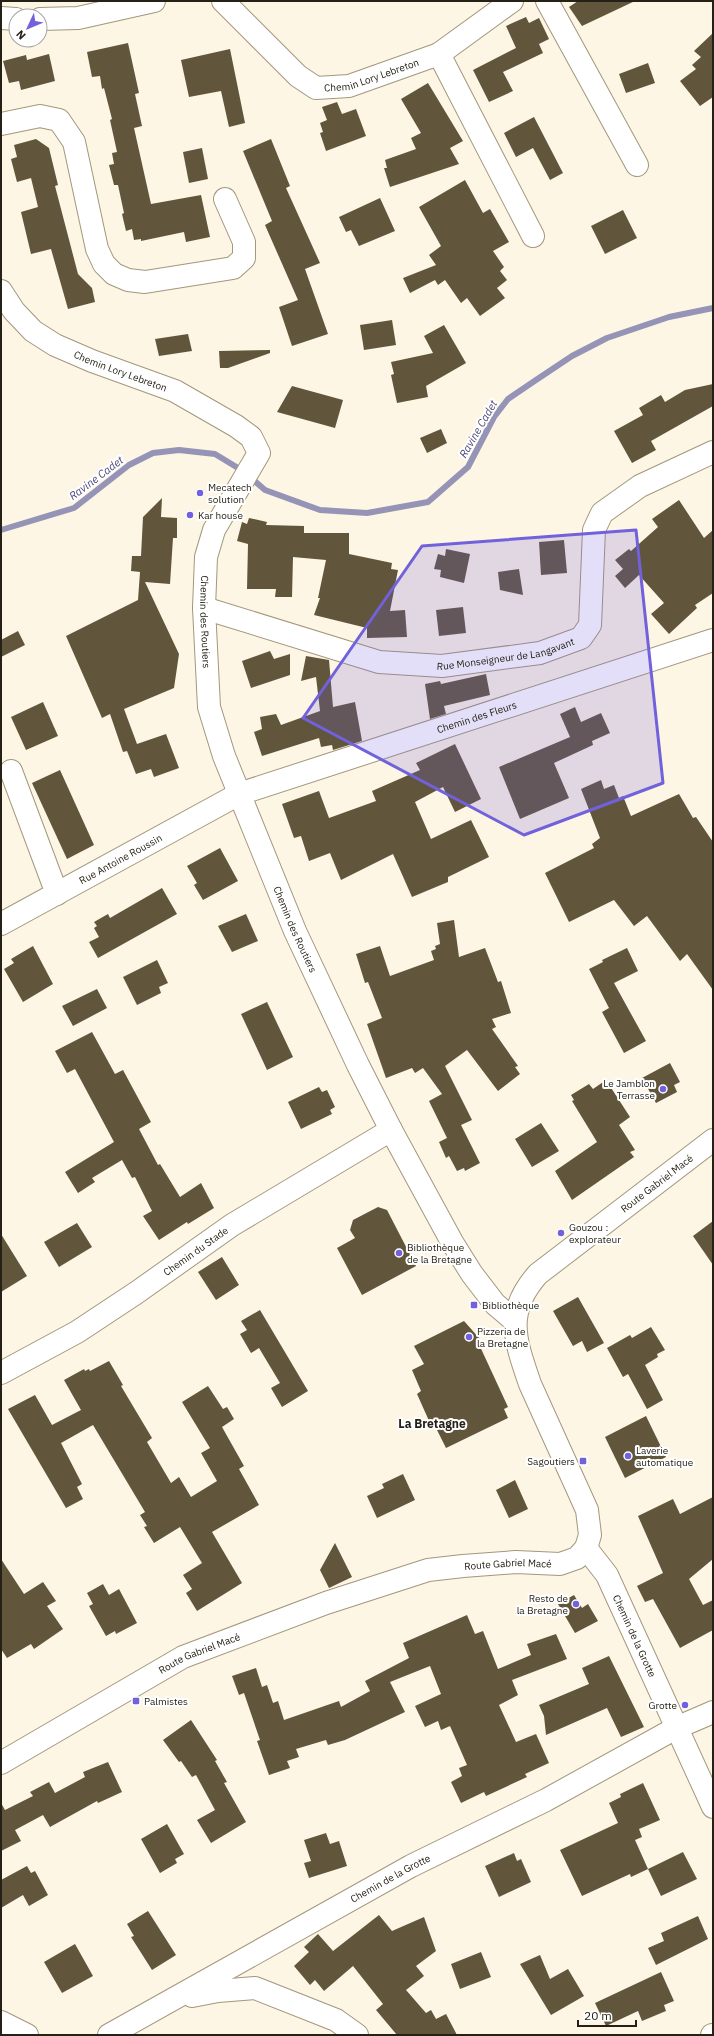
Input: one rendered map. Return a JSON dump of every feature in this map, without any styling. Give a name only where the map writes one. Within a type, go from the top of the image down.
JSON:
[{"type":"street","points":[[48,19],[78,18],[154,1]]},
{"type":"street","name":"Chemin Lory Lebreton","points":[[223,1],[298,76],[316,88],[349,86],[439,54],[512,1]]},
{"type":"street","points":[[547,1],[638,165]]},
{"type":"street","points":[[439,54],[533,236]]},
{"type":"street","points":[[1,124],[40,116],[58,120],[74,142],[97,249],[104,264],[114,274],[128,280],[145,282],[233,268],[244,258],[244,242],[225,199]]},
{"type":"street","name":"Chemin Lory Lebreton","points":[[1,291],[14,311],[33,332],[55,345],[175,391],[220,415],[255,445],[231,500]]},
{"type":"street","name":"Rue Monseigneur de Langavant","points":[[204,608],[379,662],[442,666],[540,653],[581,638],[590,625],[594,530],[602,513],[640,486],[713,452]]},
{"type":"street","name":"Chemin des Routiers","points":[[231,500],[214,530],[206,557],[204,608],[209,706],[224,756],[295,931],[358,1065],[391,1130],[452,1242],[472,1274],[495,1304],[515,1321]]},
{"type":"street","name":"Chemin des Fleurs","points":[[239,794],[713,640]]},
{"type":"street","points":[[11,771],[57,894]]},
{"type":"street","name":"Rue Antoine Roussin","points":[[1,924],[239,794]]},
{"type":"street","name":"Chemin du Stade","points":[[1,1373],[77,1332],[136,1293],[232,1225],[391,1130]]},
{"type":"street","name":"Route Gabriel Macé","points":[[1,1763],[183,1657],[326,1603],[428,1570],[516,1562],[560,1564],[577,1558],[586,1548],[590,1535],[587,1510],[530,1384],[517,1339],[515,1321],[520,1299],[538,1274],[713,1140]]},
{"type":"street","name":"Chemin de la Grotte","points":[[586,1548],[607,1575],[676,1728]]},
{"type":"street","name":"Chemin de la Grotte","points":[[109,2035],[411,1866],[546,1800],[676,1728],[713,1712]]},
{"type":"street","points":[[676,1728],[713,1807]]},
{"type":"street","points":[[172,2000],[218,1991],[255,1988],[336,2020],[357,2035]]},
{"type":"street","points":[[1,2022],[27,2035]]},
{"type":"highlighted area","points":[[636,530],[663,783],[524,835],[303,718],[422,546]]},
{"type":"building","points":[[578,1],[635,1],[582,26],[569,7]]},
{"type":"building","points":[[526,17],[529,23],[539,18],[549,39],[539,44],[543,53],[503,72],[513,91],[489,102],[473,70],[516,48],[506,26]]},
{"type":"building","points":[[713,33],[713,97],[700,106],[680,81],[696,69],[692,65],[701,57],[694,51]]},
{"type":"building","points":[[128,43],[139,93],[135,94],[142,126],[134,128],[151,204],[201,195],[210,237],[186,242],[184,232],[141,241],[141,239],[134,240],[132,229],[126,231],[118,185],[114,185],[109,165],[114,164],[112,153],[117,152],[110,120],[112,119],[104,88],[102,89],[100,76],[92,77],[87,52]]},
{"type":"building","points":[[230,49],[245,123],[229,127],[221,91],[189,97],[181,60]]},
{"type":"building","points":[[49,54],[55,81],[21,90],[19,81],[9,83],[3,61],[26,55],[27,60]]},
{"type":"building","points":[[648,63],[655,83],[626,93],[619,74]]},
{"type":"building","points":[[428,83],[463,141],[450,148],[459,164],[390,187],[384,168],[387,168],[385,160],[416,149],[411,138],[421,133],[401,99]]},
{"type":"building","points":[[337,102],[342,114],[356,109],[366,136],[326,151],[320,133],[323,132],[320,123],[327,120],[322,107]]},
{"type":"building","points":[[534,117],[563,173],[550,180],[533,148],[516,157],[504,133]]},
{"type":"building","points":[[36,139],[49,148],[58,185],[55,186],[78,274],[92,288],[95,302],[68,309],[51,249],[31,254],[21,212],[38,207],[31,178],[17,182],[11,159],[17,157],[14,145]]},
{"type":"building","points":[[271,139],[290,186],[286,188],[320,263],[305,269],[328,334],[292,346],[279,307],[298,300],[265,225],[272,221],[243,151]]},
{"type":"building","points":[[202,148],[208,179],[189,183],[183,152]]},
{"type":"building","points":[[465,180],[483,213],[490,209],[509,242],[493,251],[504,267],[500,271],[507,280],[497,288],[505,298],[480,316],[467,298],[461,303],[445,280],[438,285],[435,280],[410,293],[403,278],[436,265],[429,255],[441,246],[419,207]]},
{"type":"building","points":[[380,198],[395,231],[359,246],[351,230],[346,232],[339,217]]},
{"type":"building","points":[[623,210],[637,238],[605,254],[591,226]]},
{"type":"building","points":[[392,320],[396,345],[364,350],[360,325]]},
{"type":"building","points":[[444,325],[466,363],[426,386],[428,397],[397,403],[391,375],[394,374],[391,362],[433,353],[424,336]]},
{"type":"building","points":[[188,334],[192,351],[159,356],[155,339]]},
{"type":"building","points":[[270,350],[270,353],[228,368],[220,368],[219,351]]},
{"type":"building","points":[[713,384],[713,406],[651,441],[656,450],[632,463],[614,431],[643,415],[639,408],[661,395],[665,402],[685,390]]},
{"type":"building","points":[[292,386],[343,400],[335,428],[277,412]]},
{"type":"building","points":[[441,429],[447,443],[427,453],[420,438]]},
{"type":"building","points":[[162,498],[161,517],[177,518],[177,538],[173,538],[170,584],[145,582],[179,654],[174,688],[124,709],[137,744],[166,734],[179,768],[154,777],[151,769],[136,774],[127,751],[123,752],[110,714],[102,718],[66,636],[138,600],[140,572],[131,571],[132,556],[141,556],[143,517]]},
{"type":"building","points":[[679,500],[704,538],[713,530],[713,593],[695,605],[697,608],[669,634],[651,614],[664,603],[639,575],[625,588],[615,576],[623,569],[615,560],[629,549],[631,551],[658,527],[652,519]]},
{"type":"building","points":[[249,518],[267,522],[266,525],[304,526],[304,533],[349,533],[349,554],[392,563],[391,569],[398,570],[390,611],[405,610],[407,637],[367,638],[367,628],[314,615],[320,598],[318,598],[326,560],[293,557],[292,597],[275,597],[276,589],[247,589],[248,544],[237,541],[242,522],[247,524]]},
{"type":"building","points":[[564,540],[567,573],[541,575],[539,542]]},
{"type":"building","points":[[446,549],[470,554],[464,583],[440,577],[441,570],[434,569],[438,554],[445,556]]},
{"type":"building","points":[[519,569],[523,595],[500,590],[498,572]]},
{"type":"building","points":[[463,607],[466,633],[439,636],[436,610]]},
{"type":"building","points":[[18,631],[25,645],[1,657],[1,640]]},
{"type":"building","points":[[270,651],[274,659],[290,654],[290,675],[251,688],[242,661]]},
{"type":"building","points":[[306,656],[329,660],[333,707],[355,702],[362,741],[333,750],[332,745],[321,747],[319,738],[262,756],[254,732],[262,729],[260,717],[276,714],[281,725],[320,711],[316,677],[301,681]]},
{"type":"building","points":[[486,674],[490,695],[444,706],[446,714],[430,719],[425,684],[440,681],[441,684]]},
{"type":"building","points":[[43,702],[58,736],[26,750],[11,717]]},
{"type":"building","points":[[575,707],[581,722],[601,713],[610,733],[592,741],[593,745],[554,763],[569,798],[520,819],[499,767],[570,737],[560,714]]},
{"type":"building","points":[[455,744],[481,799],[455,812],[443,787],[415,802],[431,839],[471,820],[489,857],[448,877],[448,882],[412,897],[393,854],[341,880],[330,853],[309,861],[301,836],[294,838],[282,804],[319,791],[329,818],[376,801],[372,791],[420,770],[416,763]]},
{"type":"building","points":[[60,770],[94,845],[67,859],[32,783]]},
{"type":"building","points":[[601,780],[604,789],[614,785],[619,798],[623,796],[631,816],[679,794],[693,818],[696,817],[713,842],[713,990],[687,954],[680,961],[647,916],[634,926],[614,900],[569,922],[545,873],[594,848],[592,844],[600,838],[581,789]]},
{"type":"building","points":[[220,848],[238,881],[203,900],[194,885],[197,883],[187,866]]},
{"type":"building","points":[[162,888],[177,914],[98,958],[89,942],[99,937],[94,928],[97,926],[94,922],[108,914],[110,918]]},
{"type":"building","points":[[246,914],[258,941],[232,952],[218,926]]},
{"type":"building","points":[[454,920],[459,957],[485,948],[498,982],[501,981],[511,1013],[492,1019],[496,1027],[492,1029],[518,1066],[515,1067],[520,1074],[498,1091],[467,1050],[445,1066],[472,1120],[461,1125],[480,1163],[465,1171],[464,1168],[457,1171],[449,1156],[446,1158],[439,1142],[447,1138],[429,1101],[442,1094],[423,1068],[415,1073],[412,1068],[386,1078],[367,1024],[382,1018],[368,982],[365,983],[356,954],[380,946],[390,976],[434,960],[431,951],[436,949],[435,946],[440,944],[437,923]]},
{"type":"building","points":[[33,946],[53,984],[23,1002],[4,969],[14,963],[11,959]]},
{"type":"building","points":[[627,948],[638,971],[614,983],[646,1041],[624,1053],[602,1012],[609,1008],[589,969],[603,962],[602,960]]},
{"type":"building","points":[[157,960],[168,983],[159,987],[161,993],[137,1005],[123,977]]},
{"type":"building","points":[[97,989],[107,1008],[73,1026],[62,1006]]},
{"type":"building","points":[[267,1002],[293,1057],[267,1070],[241,1014]]},
{"type":"building","points":[[92,1032],[115,1074],[123,1070],[151,1122],[139,1129],[158,1165],[160,1164],[180,1197],[201,1183],[214,1208],[188,1224],[187,1222],[159,1240],[143,1216],[152,1211],[135,1177],[132,1178],[122,1160],[92,1178],[95,1182],[78,1193],[65,1172],[114,1142],[75,1069],[67,1073],[55,1051]]},
{"type":"building","points":[[670,1063],[680,1082],[674,1085],[677,1092],[656,1103],[642,1078]]},
{"type":"building","points":[[606,1080],[630,1117],[619,1125],[635,1150],[630,1152],[634,1157],[572,1200],[555,1171],[597,1142],[572,1101],[574,1100],[571,1095],[589,1084],[593,1089]]},
{"type":"building","points":[[319,1087],[322,1092],[327,1090],[335,1107],[330,1110],[332,1114],[301,1129],[288,1102]]},
{"type":"building","points":[[541,1123],[559,1151],[532,1167],[515,1139]]},
{"type":"building","points":[[378,1207],[387,1210],[416,1266],[362,1295],[337,1248],[355,1238],[350,1230],[353,1220]]},
{"type":"building","points":[[713,1221],[713,1265],[693,1236]]},
{"type":"building","points":[[77,1223],[92,1247],[59,1267],[44,1242]]},
{"type":"building","points":[[1,1234],[27,1276],[1,1292]]},
{"type":"building","points":[[222,1257],[239,1285],[216,1300],[198,1272]]},
{"type":"building","points":[[578,1297],[604,1343],[587,1352],[582,1341],[573,1346],[553,1311]]},
{"type":"building","points":[[260,1310],[308,1391],[282,1407],[271,1388],[280,1383],[259,1348],[251,1353],[240,1334],[247,1330],[241,1321]]},
{"type":"building","points":[[464,1321],[480,1339],[477,1340],[508,1407],[504,1409],[508,1418],[446,1448],[433,1422],[430,1423],[417,1394],[421,1391],[412,1370],[424,1364],[414,1346]]},
{"type":"building","points":[[651,1327],[665,1350],[657,1354],[658,1357],[645,1365],[663,1400],[647,1409],[628,1374],[623,1377],[607,1348],[630,1335],[632,1338]]},
{"type":"building","points":[[109,1361],[123,1385],[121,1386],[152,1438],[147,1442],[171,1483],[179,1477],[191,1497],[217,1481],[201,1453],[210,1448],[182,1402],[208,1386],[223,1409],[227,1407],[234,1419],[222,1427],[244,1466],[239,1469],[259,1505],[212,1532],[242,1583],[197,1611],[186,1593],[192,1589],[183,1575],[202,1563],[180,1527],[154,1543],[144,1527],[147,1526],[140,1515],[145,1512],[93,1425],[61,1443],[82,1484],[77,1487],[83,1499],[66,1508],[8,1409],[35,1395],[52,1425],[81,1410],[64,1380],[84,1369],[85,1371],[89,1369],[90,1371]]},
{"type":"building","points":[[646,1416],[666,1457],[625,1478],[605,1437]]},
{"type":"building","points":[[403,1474],[415,1500],[377,1518],[367,1496],[384,1488],[382,1484]]},
{"type":"building","points":[[515,1480],[528,1509],[509,1518],[496,1490]]},
{"type":"building","points":[[713,1497],[713,1559],[689,1579],[703,1605],[713,1600],[713,1630],[680,1648],[653,1599],[645,1602],[637,1586],[663,1573],[638,1516],[673,1499],[680,1514]]},
{"type":"building","points":[[335,1543],[352,1577],[329,1588],[320,1570]]},
{"type":"building","points":[[1,1559],[24,1594],[43,1582],[56,1601],[47,1606],[63,1629],[34,1649],[31,1644],[7,1658],[1,1649]]},
{"type":"building","points":[[103,1584],[109,1595],[119,1589],[137,1623],[116,1634],[115,1631],[106,1636],[89,1606],[93,1604],[87,1593]]},
{"type":"building","points":[[574,1595],[582,1608],[588,1604],[598,1621],[575,1633],[558,1604]]},
{"type":"building","points":[[467,1615],[475,1634],[483,1631],[498,1669],[531,1655],[527,1644],[556,1634],[567,1659],[512,1680],[518,1695],[499,1705],[516,1742],[536,1734],[549,1763],[525,1774],[527,1777],[486,1796],[484,1792],[461,1803],[451,1782],[462,1776],[459,1768],[467,1765],[450,1726],[441,1730],[438,1721],[425,1727],[415,1706],[441,1694],[430,1666],[390,1682],[405,1712],[345,1740],[328,1745],[326,1740],[296,1749],[299,1757],[287,1761],[290,1768],[269,1775],[257,1741],[260,1740],[244,1693],[239,1695],[232,1676],[256,1668],[262,1687],[267,1685],[273,1703],[278,1701],[284,1720],[339,1701],[341,1707],[370,1691],[365,1681],[409,1658],[403,1643]]},
{"type":"building","points":[[609,1656],[644,1727],[621,1737],[607,1708],[546,1735],[544,1716],[539,1705],[589,1684],[582,1668]]},
{"type":"building","points":[[191,1720],[217,1760],[215,1761],[227,1782],[224,1783],[246,1822],[211,1843],[197,1820],[215,1810],[196,1775],[192,1777],[181,1761],[179,1762],[163,1740]]},
{"type":"building","points":[[108,1762],[122,1792],[98,1803],[97,1801],[50,1827],[43,1815],[15,1830],[21,1841],[1,1851],[1,1803],[5,1810],[33,1796],[30,1792],[49,1782],[55,1793],[85,1777],[83,1772]]},
{"type":"building","points":[[643,1783],[660,1820],[639,1829],[642,1837],[635,1840],[648,1869],[631,1877],[630,1874],[582,1896],[560,1850],[618,1823],[609,1803],[621,1797],[620,1794]]},
{"type":"building","points":[[167,1824],[184,1854],[175,1859],[177,1863],[160,1873],[141,1839]]},
{"type":"building","points":[[326,1833],[330,1844],[339,1841],[347,1866],[309,1878],[304,1863],[311,1861],[304,1840]]},
{"type":"building","points":[[683,1852],[697,1879],[661,1896],[648,1869]]},
{"type":"building","points":[[514,1853],[517,1861],[521,1859],[531,1882],[499,1897],[485,1866]]},
{"type":"building","points":[[27,1866],[31,1873],[35,1871],[48,1895],[29,1906],[23,1895],[1,1908],[1,1880]]},
{"type":"building","points":[[148,1911],[176,1955],[152,1970],[131,1937],[134,1936],[127,1924]]},
{"type":"building","points":[[379,1915],[392,1931],[424,1917],[436,1951],[416,1966],[424,1976],[406,1990],[426,2013],[431,2010],[436,2019],[446,2014],[457,2035],[397,2035],[376,2010],[383,2004],[353,1966],[324,1991],[315,1980],[310,1985],[294,1966],[309,1952],[304,1947],[318,1934],[333,1951]]},
{"type":"building","points":[[698,1916],[708,1939],[656,1965],[648,1948],[664,1941],[661,1933]]},
{"type":"building","points":[[75,1944],[93,1976],[62,1993],[44,1962]]},
{"type":"building","points":[[481,1952],[491,1977],[460,1989],[451,1964]]},
{"type":"building","points":[[540,1955],[550,1979],[568,1969],[584,1996],[551,2015],[520,1964]]},
{"type":"building","points":[[661,1972],[674,2001],[664,2005],[666,2011],[642,2021],[638,2011],[606,2026],[595,2003]]},
{"type":"waterway","name":"Ravine Cadet","points":[[250,477],[265,490],[320,510],[367,513],[428,502],[468,467],[494,417],[508,399],[572,356],[607,338],[669,317],[713,308]]},
{"type":"waterway","name":"Ravine Cadet","points":[[1,530],[74,508],[129,465],[153,453],[179,450],[215,454],[243,471]]},
{"type":"place","name":"Mecatech solution","points":[[200,493]]},
{"type":"place","name":"Kar house","points":[[190,515]]},
{"type":"place","name":"Le Jamblon Terrasse","points":[[663,1089]]},
{"type":"place","name":"Gouzou : explorateur","points":[[561,1233]]},
{"type":"place","name":"Bibliothèque de la Bretagne","points":[[399,1253]]},
{"type":"place","name":"Bibliothèque","points":[[474,1305]]},
{"type":"place","name":"Pizzeria de la Bretagne","points":[[469,1337]]},
{"type":"place","name":"Laverie automatique","points":[[628,1456]]},
{"type":"place","name":"Sagoutiers","points":[[583,1461]]},
{"type":"place","name":"Resto de la Bretagne","points":[[576,1604]]},
{"type":"place","name":"Palmistes","points":[[136,1701]]},
{"type":"place","name":"Grotte","points":[[685,1705]]},
{"type":"district","name":"La Bretagne","points":[[432,1424]]}]
